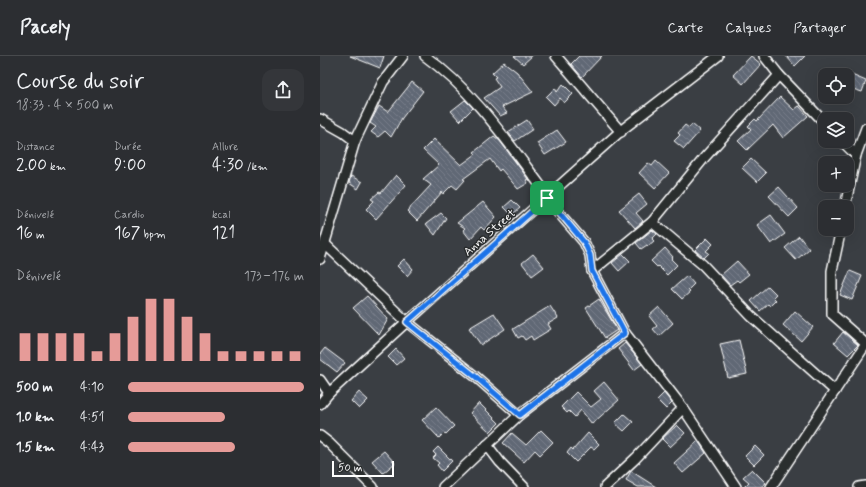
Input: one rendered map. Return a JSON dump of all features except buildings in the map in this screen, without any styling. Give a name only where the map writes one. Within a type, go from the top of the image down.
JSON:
[{"type":"street","points":[[403,56],[383,82],[355,141],[322,251],[520,415]]},
{"type":"street","points":[[425,56],[441,68],[458,84],[494,124],[514,148],[546,193],[547,198],[584,242],[590,255],[592,271],[625,333],[683,408],[736,487]]},
{"type":"street","points":[[556,56],[621,132]]},
{"type":"street","points":[[764,56],[779,75],[818,116]]},
{"type":"street","name":"Anna Street","points":[[320,404],[329,393],[407,322],[621,132],[715,57]]},
{"type":"street","points":[[592,271],[652,222],[705,157],[779,75]]},
{"type":"street","points":[[320,119],[343,132],[355,141]]},
{"type":"street","points":[[846,200],[856,155],[866,128]]},
{"type":"street","points":[[849,148],[856,155]]},
{"type":"street","points":[[652,222],[703,265],[751,316],[835,391]]},
{"type":"street","points":[[771,487],[866,344],[832,314],[832,271],[840,236]]},
{"type":"street","points":[[443,487],[520,415],[625,333]]},
{"type":"street","points":[[320,380],[329,393]]},
{"type":"street","points":[[605,487],[636,458],[683,408]]},
{"type":"street","points":[[320,436],[373,487]]},
{"type":"street","points":[[487,445],[500,462],[524,487]]},
{"type":"street","points":[[859,487],[866,486]]},
{"type":"route","points":[[547,198],[584,242],[590,255],[592,271],[625,333],[520,415],[476,377],[407,322],[547,198]]}]
